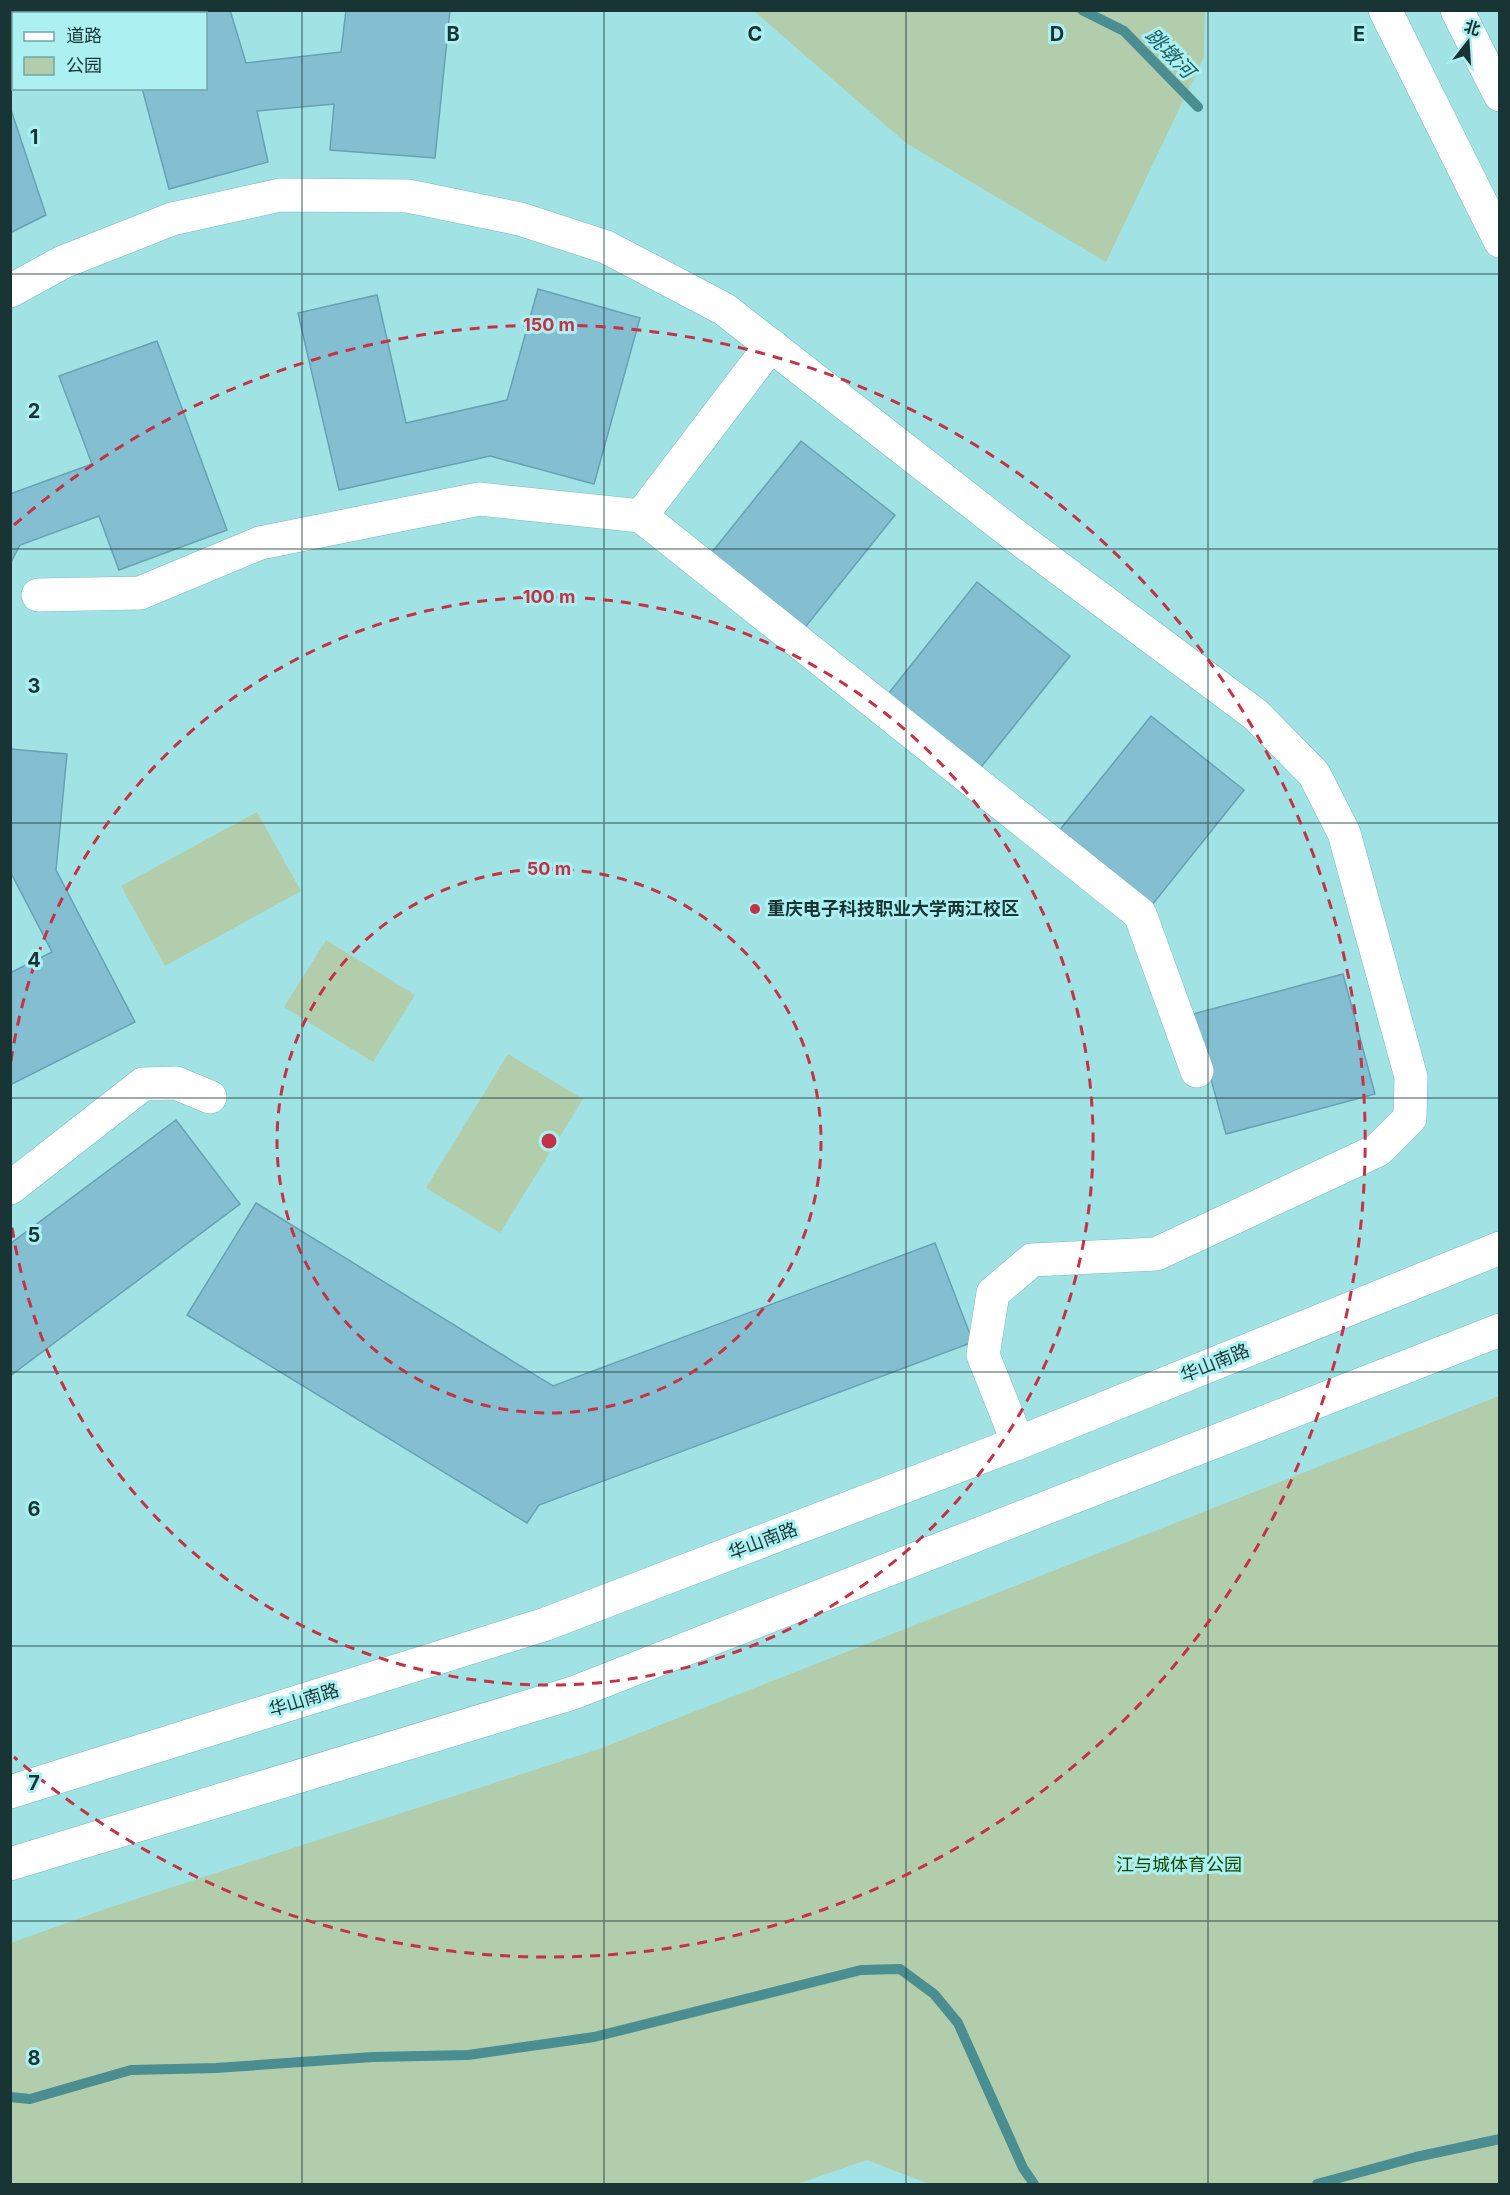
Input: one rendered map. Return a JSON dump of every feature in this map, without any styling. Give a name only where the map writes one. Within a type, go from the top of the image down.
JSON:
[{"type":"main road","points":[[1384,10],[1500,241]]},
{"type":"main road","points":[[1457,10],[1500,95]]},
{"type":"main road","points":[[10,291],[63,262],[172,219],[280,195],[408,196],[520,219],[606,247],[724,309],[1013,534],[1256,715],[1314,774],[1344,833],[1411,1077],[1410,1118],[1378,1150],[1156,1254],[1032,1260],[993,1293],[983,1355],[1018,1443]]},
{"type":"main road","points":[[641,516],[771,345]]},
{"type":"main road","points":[[38,595],[140,593],[260,543],[479,498],[641,516],[1140,914],[1197,1071]]},
{"type":"main road","points":[[10,1188],[143,1084],[176,1083],[210,1097]]},
{"type":"main road","name":"华山南路","points":[[10,1791],[546,1624],[1018,1443],[1500,1248]]},
{"type":"main road","points":[[10,1864],[573,1693],[1500,1330]]},
{"type":"green space","points":[[754,11],[1205,11],[1204,57],[1106,262],[906,143]]},
{"type":"green space","points":[[257,812],[301,891],[165,966],[121,886]]},
{"type":"green space","points":[[326,940],[415,995],[373,1062],[284,1007]]},
{"type":"green space","points":[[508,1054],[583,1099],[500,1233],[426,1188]]},
{"type":"green space","name":"江与城体育公园","points":[[1499,1396],[1499,2184],[929,2184],[867,2160],[797,2184],[11,2184],[11,1943],[108,1908],[599,1749]]},
{"type":"building","points":[[121,10],[230,10],[246,63],[341,52],[346,10],[450,10],[435,158],[330,150],[334,104],[257,111],[268,162],[169,189],[143,90],[207,90],[207,12],[121,12]]},
{"type":"building","points":[[10,107],[46,215],[10,233]]},
{"type":"building","points":[[538,289],[640,318],[594,484],[490,456],[339,490],[298,313],[377,295],[406,423],[507,400]]},
{"type":"building","points":[[157,341],[227,530],[119,570],[99,516],[20,545],[10,564],[10,494],[92,464],[59,376]]},
{"type":"building","points":[[801,441],[895,515],[803,630],[709,556]]},
{"type":"building","points":[[977,582],[1070,656],[978,771],[885,698]]},
{"type":"building","points":[[1151,716],[1244,790],[1152,905],[1059,831]]},
{"type":"building","points":[[10,749],[67,754],[56,870],[135,1022],[10,1085],[10,973],[52,952],[10,871]]},
{"type":"building","points":[[1343,974],[1375,1094],[1226,1134],[1193,1014]]},
{"type":"building","points":[[176,1120],[240,1204],[10,1376],[10,1244]]},
{"type":"building","points":[[256,1203],[553,1386],[935,1243],[973,1342],[539,1505],[527,1523],[187,1315]]},
{"type":"waterway","name":"跳墩河","points":[[1082,10],[1124,31],[1198,107]]},
{"type":"waterway","points":[[10,2097],[30,2099],[131,2070],[216,2068],[373,2057],[468,2055],[594,2037],[861,1970],[900,1969],[934,1994],[958,2023],[1023,2168],[1034,2184]]},
{"type":"waterway","points":[[1317,2184],[1416,2157],[1500,2139]]},
{"type":"place","name":"重庆电子科技职业大学两江校区","points":[[755,909]]}]
